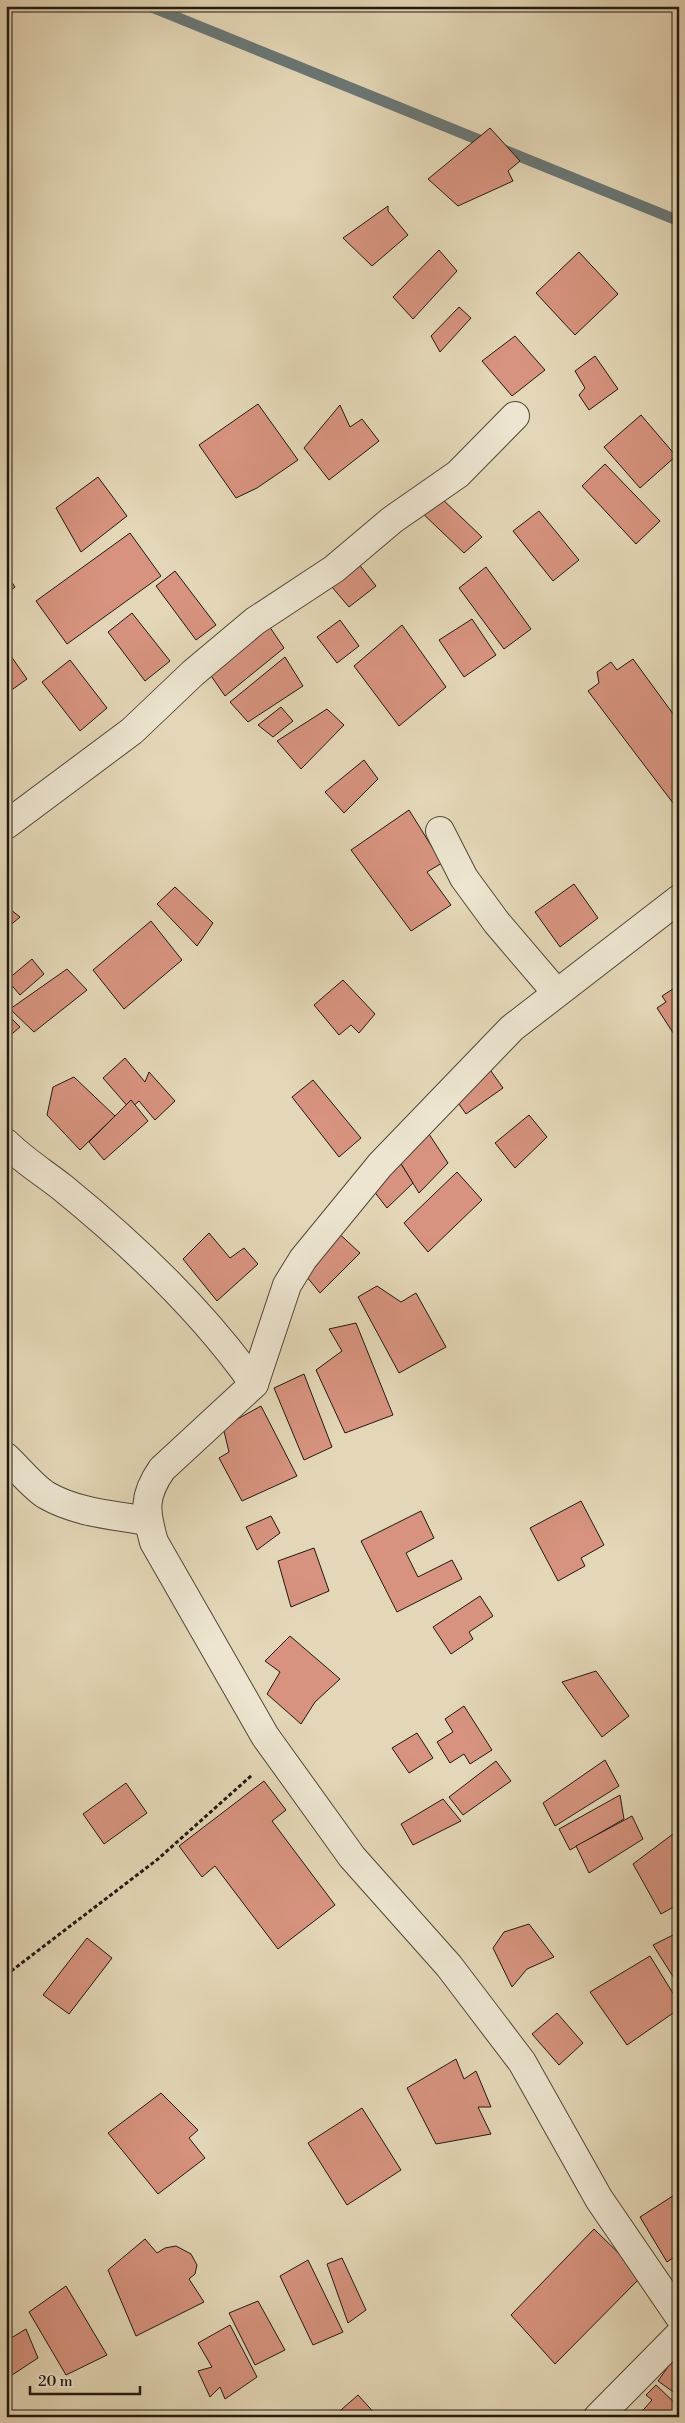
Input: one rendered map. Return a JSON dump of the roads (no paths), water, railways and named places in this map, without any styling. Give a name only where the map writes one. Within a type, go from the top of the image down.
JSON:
[{"type":"street","points":[[6,825],[132,731],[193,674],[255,621],[334,569],[392,520],[458,474],[515,416]]},
{"type":"street","points":[[440,831],[464,878],[497,923],[556,992]]},
{"type":"street","points":[[679,899],[556,992],[512,1028],[443,1097],[380,1165],[303,1259],[287,1284],[254,1384],[162,1469],[151,1484],[147,1498],[148,1521],[154,1542],[277,1752],[352,1857],[449,1966],[522,2062],[599,2199],[679,2316]]},
{"type":"street","points":[[6,1143],[63,1188],[164,1278],[235,1357],[254,1384]]},
{"type":"street","points":[[6,1457],[45,1494],[63,1503],[86,1511],[148,1521]]},
{"type":"street","points":[[598,2417],[679,2335]]},
{"type":"waterway","points":[[149,6],[679,221]]}]
